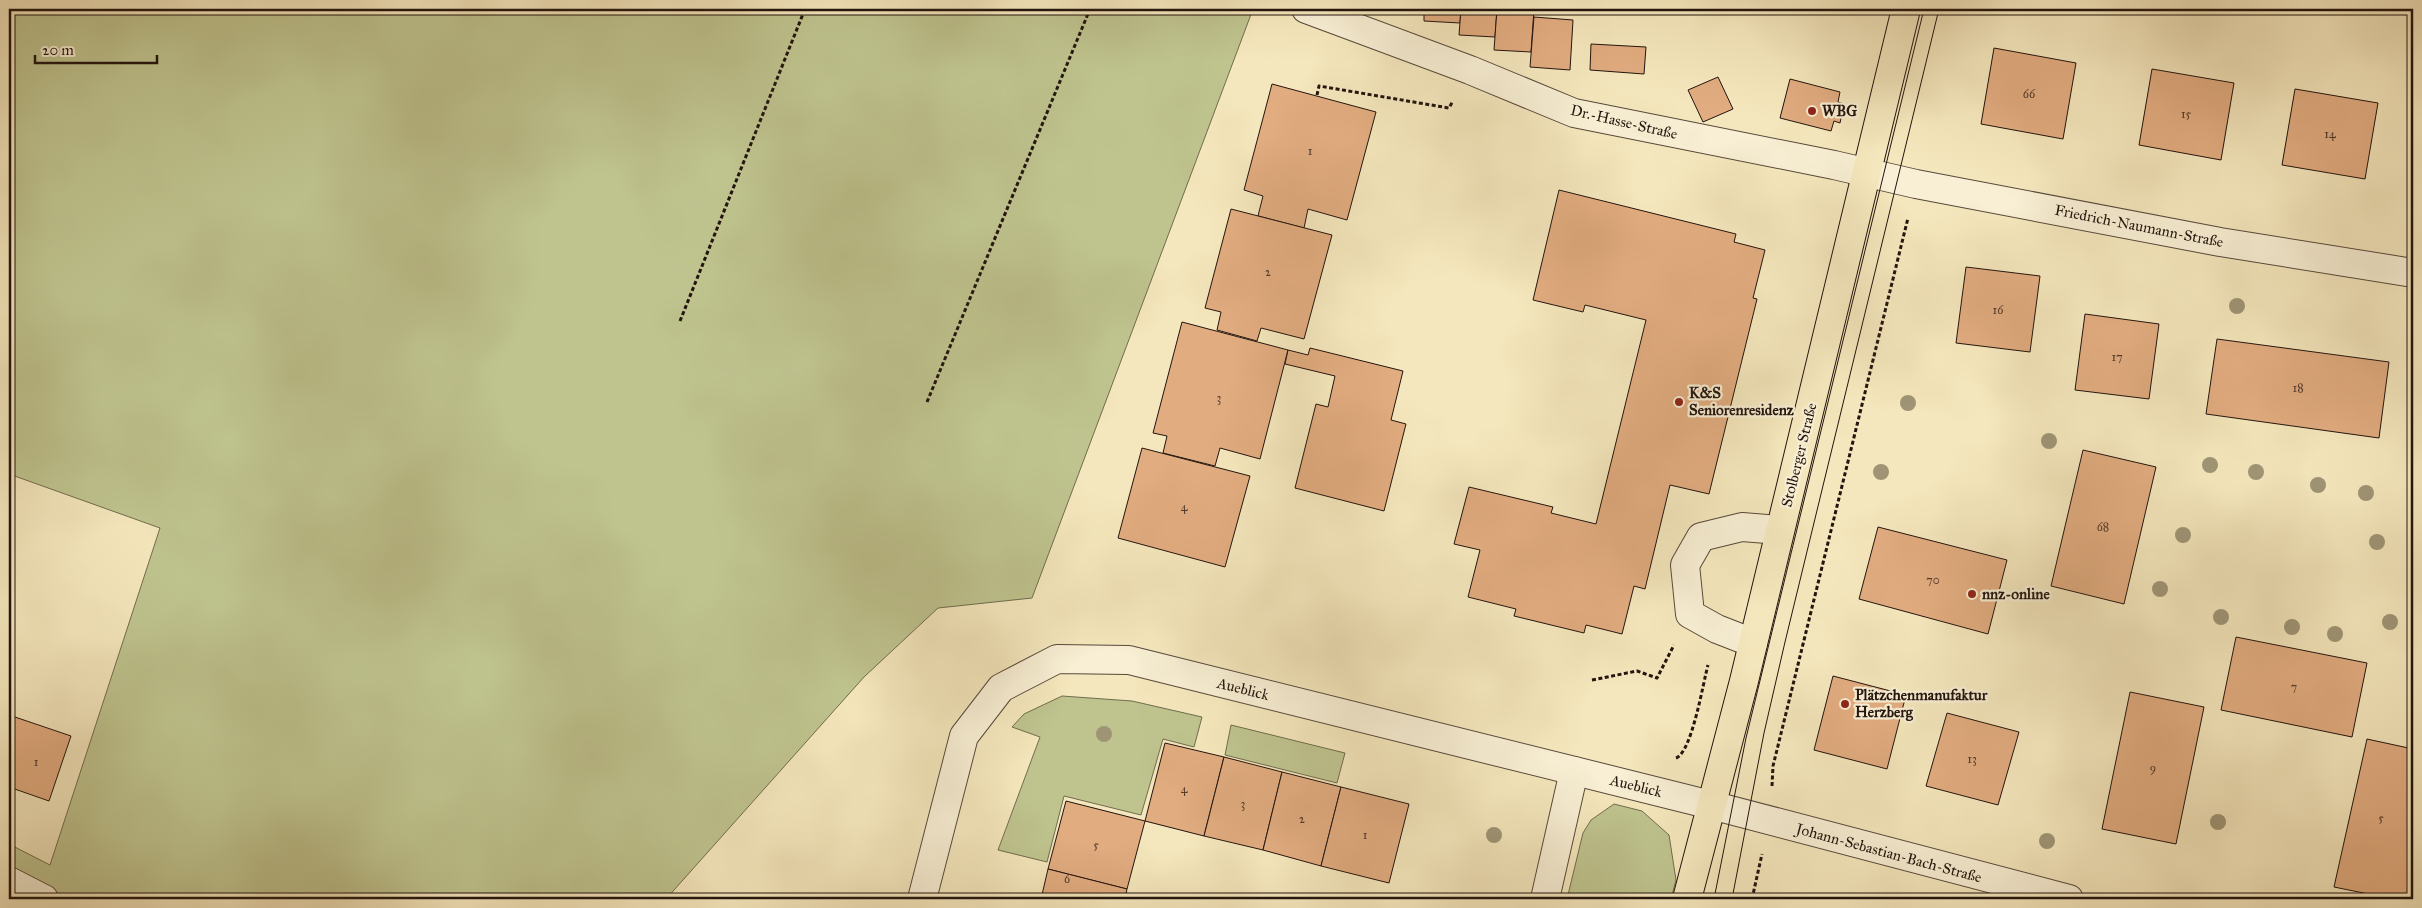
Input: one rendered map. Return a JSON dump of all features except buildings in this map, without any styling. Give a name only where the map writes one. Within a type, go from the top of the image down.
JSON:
[{"type":"main road","name":"Stolberger Straße","points":[[1686,899],[1753,643],[1906,9]]},
{"type":"street","name":"Dr.-Hasse-Straße","points":[[1306,9],[1470,70],[1574,113],[1867,172]]},
{"type":"street","name":"Friedrich-Naumann-Straße","points":[[1867,172],[1916,184],[2220,242],[2413,273]]},
{"type":"street","points":[[1753,643],[1717,629],[1690,614],[1685,565],[1701,537],[1742,527],[1780,530]]},
{"type":"street","name":"Aueblick","points":[[922,899],[964,736],[1001,688],[1058,659],[1129,660],[1711,805]]},
{"type":"street","points":[[1545,899],[1574,771]]},
{"type":"street","name":"Johann-Sebastian-Bach-Straße","points":[[1711,805],[2069,899]]},
{"type":"street","points":[[9,881],[44,899]]},
{"type":"path","points":[[680,321],[805,9]]},
{"type":"path","points":[[926,402],[1090,9]]},
{"type":"path","points":[[1317,95],[1319,86],[1449,108],[1470,70]]},
{"type":"path","points":[[1752,899],[1770,821],[1773,766],[1916,184]]},
{"type":"path","points":[[1592,680],[1637,671],[1657,678],[1690,614]]},
{"type":"green space","points":[[9,9],[1253,9],[1032,598],[938,608],[864,677],[666,899],[9,899],[9,844],[50,865],[160,528],[9,474]]},
{"type":"green space","points":[[1062,696],[1132,701],[1202,717],[1194,747],[1163,739],[1141,815],[1064,796],[1047,862],[998,850],[1040,737],[1012,727],[1024,714]]},
{"type":"green space","points":[[1231,725],[1345,753],[1337,783],[1225,755]]},
{"type":"green space","points":[[1614,804],[1642,811],[1669,835],[1676,880],[1671,899],[1567,899],[1583,833],[1591,820]]},
{"type":"tram line","points":[[1714,899],[1746,738],[1924,9]]},
{"type":"tram line","points":[[1732,899],[1764,733],[1785,642],[1939,9]]},
{"type":"place","name":"WBG","points":[[1812,111]]},
{"type":"place","name":"K&S Seniorenresidenz","points":[[1679,402]]},
{"type":"place","name":"nnz-online","points":[[1972,594]]},
{"type":"place","name":"Plätzchenmanufaktur Herzberg","points":[[1845,704]]}]
